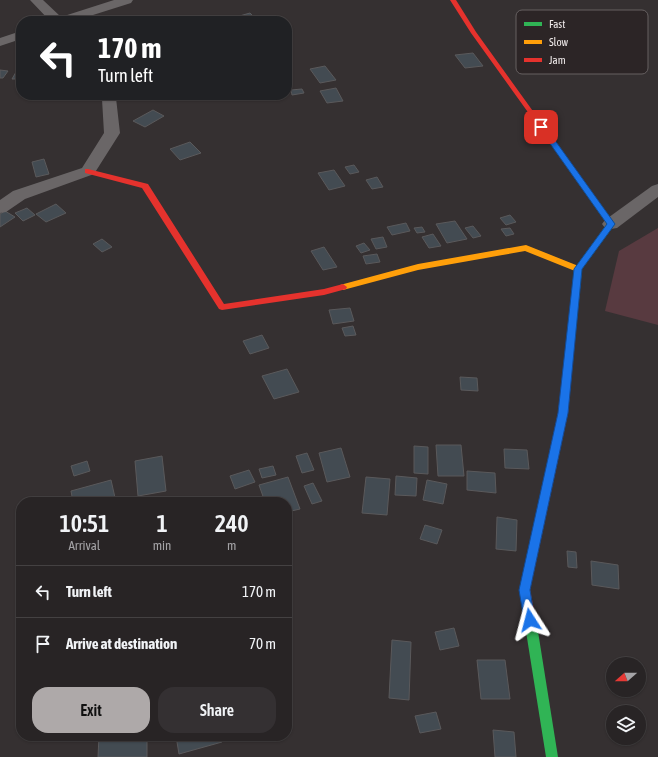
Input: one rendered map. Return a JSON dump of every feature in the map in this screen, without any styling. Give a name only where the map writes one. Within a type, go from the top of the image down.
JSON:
[{"type":"street","points":[[36,0],[53,16]]},
{"type":"street","points":[[77,16],[127,0]]},
{"type":"street","points":[[453,0],[473,32],[611,224]]},
{"type":"street","points":[[0,42],[16,37]]},
{"type":"street","points":[[88,171],[112,133],[109,100]]},
{"type":"street","points":[[0,208],[19,195],[88,171],[144,186],[222,307],[324,292],[418,266],[526,248],[578,269]]},
{"type":"street","points":[[552,757],[524,590],[563,413],[578,269],[611,224],[658,189]]},
{"type":"shaded area","points":[[658,228],[658,325],[605,311],[619,251]]},
{"type":"building","points":[[250,13],[253,16],[240,16]]},
{"type":"building","points":[[473,53],[483,66],[465,68],[455,55]]},
{"type":"building","points":[[325,66],[336,80],[320,83],[310,69]]},
{"type":"building","points":[[0,70],[8,71],[3,78],[0,78]]},
{"type":"building","points":[[16,72],[16,79],[12,79]]},
{"type":"building","points":[[336,88],[343,101],[327,103],[320,91]]},
{"type":"building","points":[[302,89],[304,93],[292,95],[292,90]]},
{"type":"building","points":[[153,110],[164,116],[145,127],[133,121]]},
{"type":"building","points":[[190,142],[201,153],[180,160],[170,149]]},
{"type":"building","points":[[44,159],[49,174],[36,177],[32,162]]},
{"type":"building","points":[[354,165],[359,172],[350,174],[345,167]]},
{"type":"building","points":[[334,170],[345,186],[329,190],[318,173]]},
{"type":"building","points":[[377,177],[383,187],[372,189],[366,180]]},
{"type":"building","points":[[56,204],[66,213],[46,222],[36,214]]},
{"type":"building","points":[[27,208],[35,215],[23,221],[15,213]]},
{"type":"building","points":[[5,211],[15,217],[0,227],[0,214]]},
{"type":"building","points":[[510,215],[516,222],[506,225],[500,218]]},
{"type":"building","points":[[455,221],[467,239],[447,243],[436,224]]},
{"type":"building","points":[[406,223],[410,231],[392,235],[387,227]]},
{"type":"building","points":[[473,226],[481,236],[473,238],[465,228]]},
{"type":"building","points":[[422,227],[425,232],[417,233],[414,228]]},
{"type":"building","points":[[510,228],[514,234],[506,236],[501,229]]},
{"type":"building","points":[[433,234],[441,246],[429,248],[422,237]]},
{"type":"building","points":[[383,237],[387,247],[376,249],[371,239]]},
{"type":"building","points":[[102,239],[112,247],[102,252],[93,244]]},
{"type":"building","points":[[364,243],[370,250],[361,253],[356,246]]},
{"type":"building","points":[[324,247],[337,267],[323,270],[311,251]]},
{"type":"building","points":[[377,254],[380,262],[366,264],[363,256]]},
{"type":"building","points":[[350,308],[354,321],[333,324],[329,310]]},
{"type":"building","points":[[353,326],[356,335],[345,336],[342,328]]},
{"type":"building","points":[[262,335],[269,348],[250,354],[243,341]]},
{"type":"building","points":[[287,369],[299,392],[274,399],[262,376]]},
{"type":"building","points":[[460,377],[477,378],[478,391],[461,390]]},
{"type":"building","points":[[436,445],[461,445],[464,476],[438,476]]},
{"type":"building","points":[[414,446],[428,447],[428,474],[414,473]]},
{"type":"building","points":[[341,448],[350,477],[327,482],[319,453]]},
{"type":"building","points":[[504,449],[527,450],[529,469],[505,468]]},
{"type":"building","points":[[307,453],[314,470],[302,473],[296,456]]},
{"type":"building","points":[[162,456],[166,491],[138,496],[135,461]]},
{"type":"building","points":[[87,461],[90,471],[74,476],[71,466]]},
{"type":"building","points":[[273,466],[276,475],[262,478],[259,469]]},
{"type":"building","points":[[249,470],[255,482],[235,489],[230,476]]},
{"type":"building","points":[[467,471],[495,473],[496,493],[467,490]]},
{"type":"building","points":[[396,476],[417,478],[416,496],[395,495]]},
{"type":"building","points":[[288,477],[300,509],[292,511],[292,497],[263,497],[259,485]]},
{"type":"building","points":[[366,477],[390,479],[387,515],[362,513]]},
{"type":"building","points":[[111,480],[115,497],[72,497],[71,491]]},
{"type":"building","points":[[427,480],[447,484],[443,504],[423,500]]},
{"type":"building","points":[[313,483],[322,501],[312,504],[304,486]]},
{"type":"building","points":[[497,517],[517,520],[516,551],[496,549]]},
{"type":"building","points":[[425,525],[442,530],[437,544],[420,539]]},
{"type":"building","points":[[567,551],[576,552],[577,568],[568,567]]},
{"type":"building","points":[[591,561],[618,565],[619,589],[592,585]]},
{"type":"building","points":[[454,628],[459,646],[440,650],[435,632]]},
{"type":"building","points":[[392,640],[411,642],[409,700],[389,698]]},
{"type":"building","points":[[477,660],[505,660],[510,699],[481,699]]},
{"type":"building","points":[[436,712],[441,729],[420,733],[415,716]]},
{"type":"building","points":[[493,730],[514,732],[516,757],[495,757]]},
{"type":"building","points":[[99,741],[147,741],[147,757],[98,757]]},
{"type":"building","points":[[177,741],[222,741],[222,742],[179,754]]},
{"type":"traffic: fast","points":[[555,146],[611,224],[578,269],[571,339]]},
{"type":"traffic: fast","points":[[530,619],[552,757]]},
{"type":"traffic: slow","points":[[343,287],[418,267],[526,248],[578,269]]},
{"type":"traffic: jam","points":[[453,0],[473,32],[555,146]]},
{"type":"traffic: jam","points":[[88,171],[145,186],[222,307],[324,292],[343,287]]},
{"type":"traffic: jam","points":[[530,619],[525,590],[563,413],[571,339]]},
{"type":"route","points":[[530,620],[524,590],[563,413],[578,269],[611,224],[541,127]]}]
